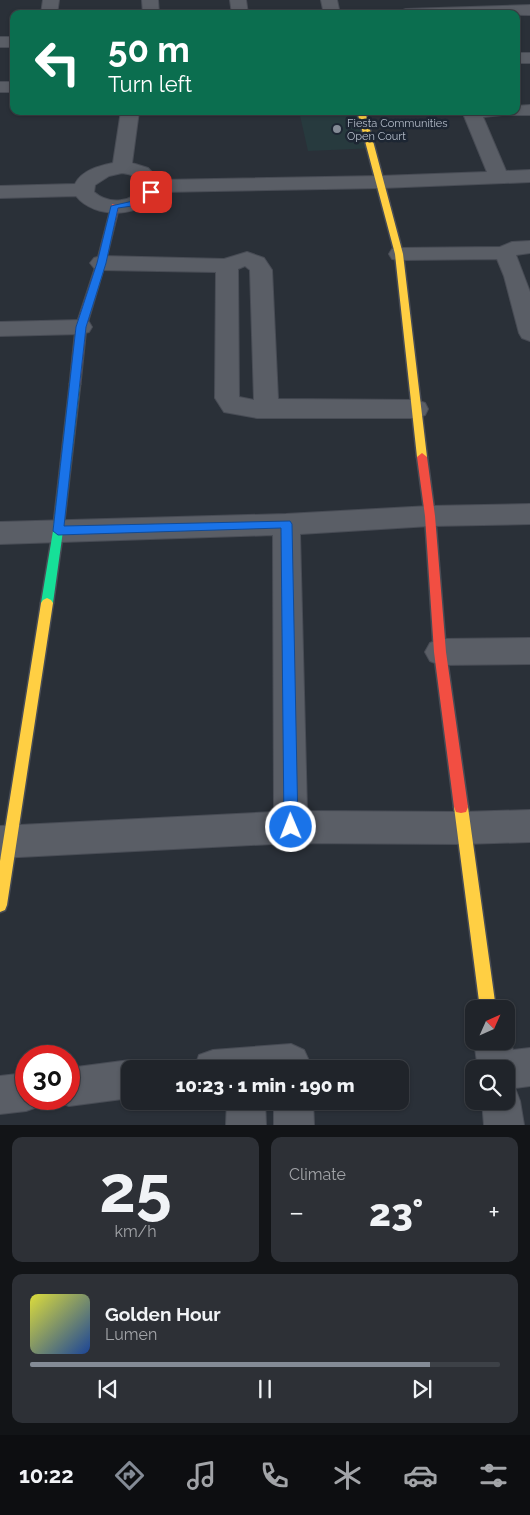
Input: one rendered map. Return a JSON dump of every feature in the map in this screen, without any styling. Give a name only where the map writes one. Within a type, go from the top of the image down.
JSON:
[{"type":"street","points":[[438,9],[524,7]]},
{"type":"street","points":[[122,167],[129,115]]},
{"type":"street","points":[[362,115],[399,254],[430,516],[440,652],[487,1000]]},
{"type":"street","points":[[472,115],[500,178]]},
{"type":"street","points":[[122,167],[135,168],[148,176],[153,186],[151,192],[145,198],[136,203],[115,206],[95,202],[88,198],[84,190],[85,183],[94,175],[109,169],[122,167]]},
{"type":"street","points":[[153,186],[381,182],[530,176]]},
{"type":"street","points":[[0,192],[84,190]]},
{"type":"street","points":[[0,905],[6,842],[58,531],[81,327],[101,263],[115,206]]},
{"type":"street","points":[[399,254],[505,253],[512,248],[530,247]]},
{"type":"street","points":[[505,253],[515,276],[530,333]]},
{"type":"street","points":[[101,263],[227,266],[247,259],[257,263],[262,270],[266,408]]},
{"type":"street","points":[[227,266],[226,398],[233,406],[241,408],[416,409]]},
{"type":"street","points":[[0,329],[81,327]]},
{"type":"street","points":[[0,533],[286,524],[430,516],[530,514]]},
{"type":"street","points":[[286,524],[291,827]]},
{"type":"street","points":[[440,652],[530,651]]},
{"type":"street","points":[[6,842],[291,827],[463,828],[530,826]]},
{"type":"street","points":[[515,1069],[530,1067]]},
{"type":"street","points":[[80,1085],[121,1080]]},
{"type":"street","points":[[0,1095],[15,1093]]},
{"type":"street","points":[[243,1110],[246,1125]]},
{"type":"street","points":[[293,1110],[294,1125]]},
{"type":"street","points":[[502,1110],[504,1125]]},
{"type":"green space","name":"Fiesta Communities Open Court","points":[[300,115],[366,115],[376,148],[308,151]]},
{"type":"traffic: fast","points":[[47,603],[58,531],[75,384]]},
{"type":"traffic: slow","points":[[362,115],[399,254],[422,457]]},
{"type":"traffic: slow","points":[[0,905],[47,603]]},
{"type":"traffic: slow","points":[[461,807],[487,1000]]},
{"type":"traffic: jam","points":[[75,384],[81,327],[101,263],[115,206]]},
{"type":"traffic: jam","points":[[422,457],[430,516],[440,652],[461,807]]},
{"type":"place","name":"Fiesta Communities Open Court","points":[[337,129]]},
{"type":"route","points":[[151,192],[136,203],[115,206],[101,263],[81,327],[58,531],[286,524],[291,827]]}]
